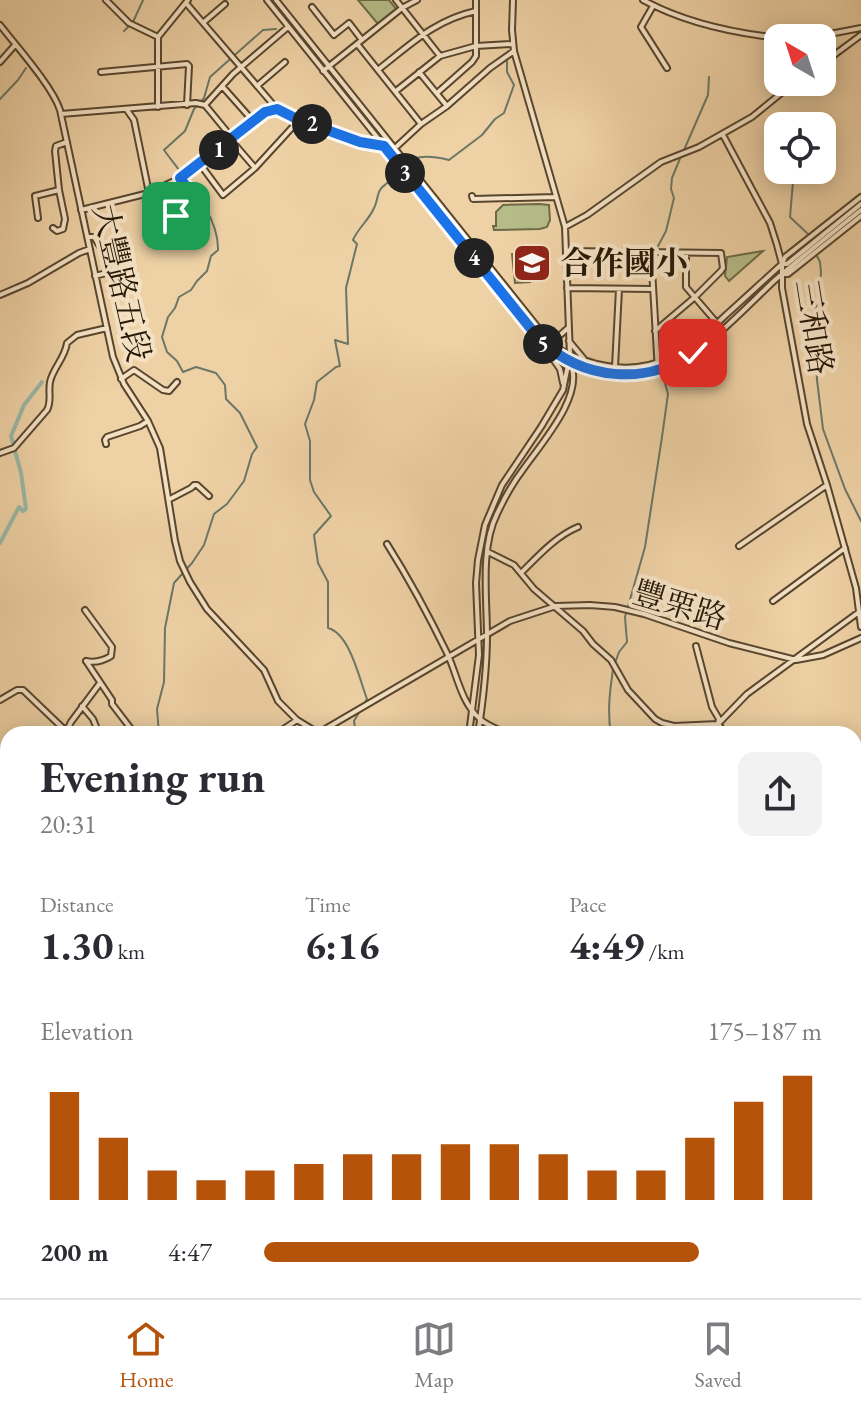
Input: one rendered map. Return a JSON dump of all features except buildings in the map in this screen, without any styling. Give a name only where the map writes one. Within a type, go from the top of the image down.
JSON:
[{"type":"street","points":[[106,0],[129,23],[158,37]]},
{"type":"street","points":[[267,0],[540,340],[560,369],[563,390]]},
{"type":"street","points":[[276,0],[548,340],[583,372]]},
{"type":"street","points":[[396,0],[440,56]]},
{"type":"street","points":[[323,71],[402,8],[417,0]]},
{"type":"street","points":[[437,93],[476,56],[476,0]]},
{"type":"street","points":[[473,726],[485,683],[489,537],[495,517],[522,471],[556,424],[573,380],[565,227],[514,51],[513,0]]},
{"type":"street","points":[[643,0],[684,18],[729,31],[764,36]]},
{"type":"street","points":[[158,107],[158,37],[187,1],[277,109],[360,142],[395,148]]},
{"type":"street","points":[[204,22],[225,4]]},
{"type":"street","points":[[653,6],[641,27],[667,68]]},
{"type":"street","points":[[312,7],[334,35],[349,23],[421,124]]},
{"type":"street","points":[[379,69],[423,34],[456,15],[476,11]]},
{"type":"street","name":"大豐路五段","points":[[0,25],[57,101],[113,357],[121,379],[148,421],[160,448],[180,561],[207,609],[257,662],[268,677],[278,701],[307,726]]},
{"type":"street","points":[[205,105],[241,66],[289,27]]},
{"type":"street","points":[[836,33],[861,28]]},
{"type":"street","points":[[836,54],[861,35]]},
{"type":"street","points":[[396,91],[440,56],[476,46],[513,44]]},
{"type":"street","points":[[0,62],[15,45]]},
{"type":"street","points":[[395,148],[514,51]]},
{"type":"street","points":[[257,86],[285,62]]},
{"type":"street","points":[[101,72],[187,64],[187,105]]},
{"type":"street","points":[[419,72],[447,106]]},
{"type":"street","points":[[222,86],[253,121]]},
{"type":"street","points":[[565,227],[661,162],[723,135],[778,96]]},
{"type":"street","points":[[61,114],[196,103],[205,105],[255,168]]},
{"type":"street","points":[[81,210],[149,193],[180,178],[265,112],[277,109]]},
{"type":"street","points":[[127,110],[134,120],[158,223],[201,207],[180,178]]},
{"type":"street","points":[[200,164],[223,195],[255,168],[299,120]]},
{"type":"street","name":"三和路","points":[[723,135],[770,223],[782,264],[782,288],[807,424],[856,588],[861,627]]},
{"type":"street","points":[[53,228],[57,231],[63,229],[65,219],[55,151],[56,146],[67,142]]},
{"type":"street","points":[[38,218],[35,196],[59,190]]},
{"type":"street","points":[[472,196],[473,199],[556,197]]},
{"type":"street","points":[[540,340],[557,356],[615,367],[657,363],[684,351],[782,264],[785,257],[861,197]]},
{"type":"street","points":[[782,264],[787,264],[861,210]]},
{"type":"street","points":[[782,275],[788,274],[861,210]]},
{"type":"street","points":[[87,237],[94,237],[114,268],[114,271],[95,276]]},
{"type":"street","points":[[573,380],[583,372],[628,375],[658,371],[680,362],[722,329],[810,248]]},
{"type":"street","points":[[0,295],[90,249]]},
{"type":"street","points":[[566,251],[721,253],[721,271],[655,331]]},
{"type":"street","points":[[651,252],[658,371]]},
{"type":"street","points":[[686,253],[686,287],[722,329]]},
{"type":"street","points":[[567,288],[653,289]]},
{"type":"street","points":[[615,367],[619,288]]},
{"type":"street","points":[[0,453],[14,448],[51,405],[50,382],[66,352],[67,343],[77,335],[107,328]]},
{"type":"street","points":[[548,340],[558,337],[568,328]]},
{"type":"street","points":[[569,341],[586,361]]},
{"type":"street","points":[[478,726],[479,638],[476,583],[485,525],[502,485],[563,390],[570,358]]},
{"type":"street","points":[[121,379],[134,370],[163,390],[169,391],[177,382]]},
{"type":"street","points":[[106,444],[107,437],[148,421]]},
{"type":"street","points":[[170,499],[194,485],[209,496]]},
{"type":"street","points":[[739,546],[827,485]]},
{"type":"street","points":[[521,573],[554,542],[578,527]]},
{"type":"street","points":[[387,544],[449,657],[462,693],[477,716],[494,726]]},
{"type":"street","points":[[773,601],[845,548]]},
{"type":"street","points":[[488,552],[514,565],[534,589],[556,606],[611,660],[628,690],[655,719],[674,726],[718,724],[747,694],[860,612]]},
{"type":"street","name":"豐栗路","points":[[331,726],[479,638],[526,615],[556,606],[615,607],[729,643],[796,660],[823,655],[861,638]]},
{"type":"street","points":[[85,610],[112,647],[111,656],[107,659],[86,661],[129,726]]},
{"type":"street","points":[[696,646],[718,724]]},
{"type":"street","points":[[71,726],[101,682]]},
{"type":"street","points":[[0,700],[23,690],[62,726]]},
{"type":"street","points":[[82,706],[96,726]]},
{"type":"street","points":[[288,726],[297,720]]},
{"type":"green space","points":[[358,0],[389,0],[396,9],[378,24]]},
{"type":"green space","points":[[503,205],[549,205],[547,227],[494,230],[496,212]]},
{"type":"green space","points":[[763,251],[729,281],[725,276],[727,257]]},
{"type":"green space","points":[[527,252],[530,282],[515,283],[512,254]]},
{"type":"waterway","points":[[124,31],[133,22],[143,0]]},
{"type":"waterway","points":[[158,726],[157,709],[164,682],[165,628],[174,583],[204,545],[214,514],[227,504],[244,481],[257,447],[240,413],[226,399],[225,385],[216,373],[196,367],[183,372],[167,352],[162,337],[179,297],[191,290],[207,271],[211,256],[218,250],[217,237],[207,210],[164,150],[185,131],[194,109],[204,98],[210,77],[263,30],[276,29]]},
{"type":"waterway","points":[[364,704],[367,699],[348,648],[336,632],[328,628],[328,582],[318,563],[314,535],[331,516],[314,492],[310,480],[310,441],[305,424],[317,382],[340,366],[335,340],[348,344],[346,288],[357,244],[353,240],[372,212],[380,190],[401,166],[414,158],[449,160],[482,135],[504,113],[514,85],[507,72],[507,61]]},
{"type":"waterway","points":[[0,99],[26,68]]},
{"type":"waterway","points":[[684,150],[708,95],[709,77]]},
{"type":"waterway","points":[[657,248],[666,231],[674,198],[672,178],[681,156]]},
{"type":"waterway","points":[[793,184],[790,217],[808,234],[812,244]]},
{"type":"waterway","points":[[816,254],[821,272],[819,299],[810,322],[823,429],[845,489],[861,521]]},
{"type":"waterway","points":[[615,663],[627,642],[625,617],[645,547],[668,394],[663,376]]},
{"type":"waterway","points":[[0,543],[19,507],[23,511],[26,509],[11,436],[24,405],[42,382]]},
{"type":"waterway","points":[[610,726],[613,669]]},
{"type":"waterway","points":[[355,726],[354,721],[361,709]]},
{"type":"place","name":"合作國小","points":[[532,263]]},
{"type":"route","points":[[176,216],[201,207],[180,178],[265,112],[277,109],[360,142],[384,146],[540,340],[557,356],[588,369],[628,375],[669,368],[693,353]]}]
